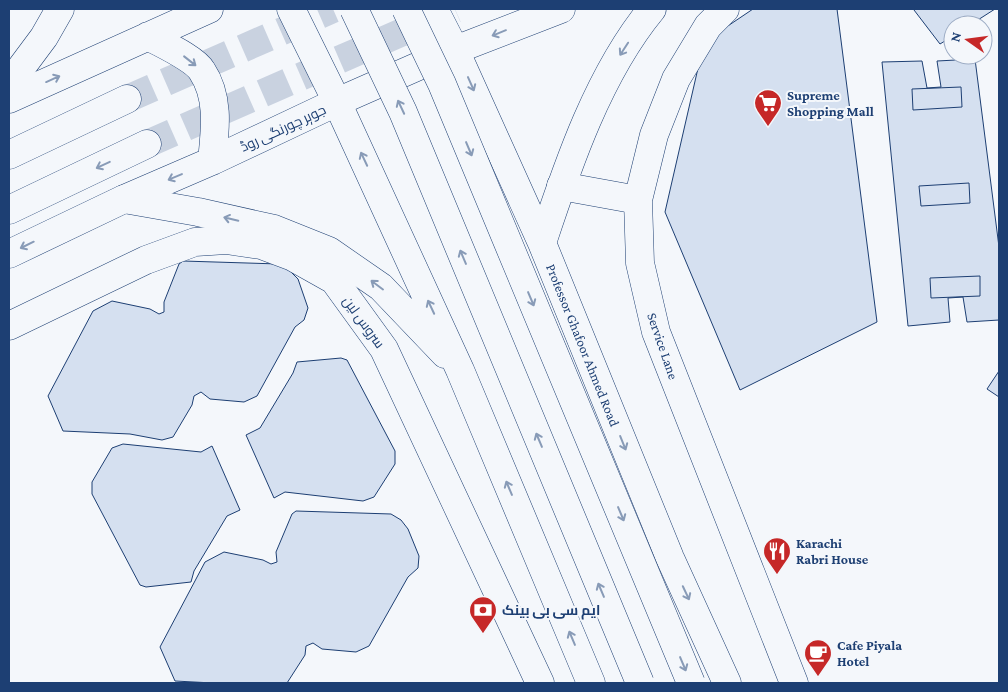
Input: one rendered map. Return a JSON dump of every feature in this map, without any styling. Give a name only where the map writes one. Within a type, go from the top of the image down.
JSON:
[{"type":"main road","points":[[9,84],[44,37],[60,9]]},
{"type":"main road","points":[[9,99],[209,9]]},
{"type":"main road","points":[[291,9],[338,102],[460,370],[591,683]]},
{"type":"main road","points":[[354,9],[403,112],[640,683]]},
{"type":"main road","points":[[406,9],[442,84],[691,683]]},
{"type":"main road","name":"Professor Ghafoor Ahmed Road","points":[[434,9],[455,50],[542,243],[670,558],[727,683]]},
{"type":"main road","points":[[542,243],[561,186],[586,123],[615,64],[652,9]]},
{"type":"main road","name":"Service Lane","points":[[725,9],[708,26],[676,79],[654,135],[638,200],[640,263],[656,332],[794,683]]},
{"type":"main road","name":"جوہر چورنگی روڈ","points":[[9,254],[124,199],[542,11]]},
{"type":"main road","points":[[148,36],[181,54],[202,70],[214,97],[215,126],[212,161]]},
{"type":"main road","points":[[9,155],[127,99]]},
{"type":"main road","points":[[9,210],[147,144]]},
{"type":"main road","points":[[561,186],[638,200]]},
{"type":"main road","points":[[124,199],[198,212],[274,229],[329,251],[381,287],[460,370]]},
{"type":"main road","points":[[195,242],[198,212]]},
{"type":"main road","name":"سروس لین","points":[[9,326],[146,260],[195,242],[226,240],[261,245],[293,257],[334,280],[384,349],[540,683]]},
{"type":"building","name":"Supreme Shopping Mall","points":[[753,9],[837,9],[877,322],[740,390],[665,212],[704,42]]},
{"type":"building","points":[[995,9],[986,15],[943,15],[943,42],[940,44],[914,10]]},
{"type":"building","points":[[922,61],[927,88],[941,87],[937,61],[943,61],[943,65],[976,65],[999,247],[999,320],[967,322],[963,297],[948,298],[950,322],[908,326],[882,62]]},
{"type":"building","points":[[961,87],[962,107],[913,110],[912,89]]},
{"type":"building","points":[[969,183],[970,203],[921,206],[919,186]]},
{"type":"building","points":[[183,261],[279,264],[298,279],[308,308],[304,320],[295,327],[257,396],[244,402],[210,399],[201,392],[194,396],[192,405],[173,437],[162,440],[130,434],[63,431],[48,396],[93,311],[112,301],[150,309],[159,314],[164,312],[164,302],[179,264]]},
{"type":"building","points":[[980,276],[980,296],[931,298],[930,278]]},
{"type":"building","points":[[341,358],[347,360],[395,451],[395,464],[374,497],[363,501],[285,492],[274,498],[246,435],[260,428],[293,373],[297,362]]},
{"type":"building","points":[[999,371],[999,397],[987,389]]},
{"type":"building","points":[[123,444],[201,452],[212,446],[240,510],[227,516],[194,571],[191,582],[146,587],[140,585],[92,494],[92,482],[112,448]]},
{"type":"building","points":[[296,511],[391,514],[401,520],[408,529],[419,556],[418,568],[408,577],[369,646],[356,652],[322,649],[313,643],[306,646],[305,655],[287,683],[175,681],[160,647],[205,562],[224,552],[263,560],[271,564],[277,562],[276,552],[292,514]]},
{"type":"tunnel","points":[[127,99],[333,9]]},
{"type":"tunnel","points":[[147,144],[455,9]]},
{"type":"place","name":"Supreme Shopping Mall","points":[[768,127]]},
{"type":"place","name":"Karachi Rabri House","points":[[777,575]]},
{"type":"place","name":"ایم سی بی بینک","points":[[483,634]]},
{"type":"place","name":"Cafe Piyala Hotel","points":[[818,677]]}]
